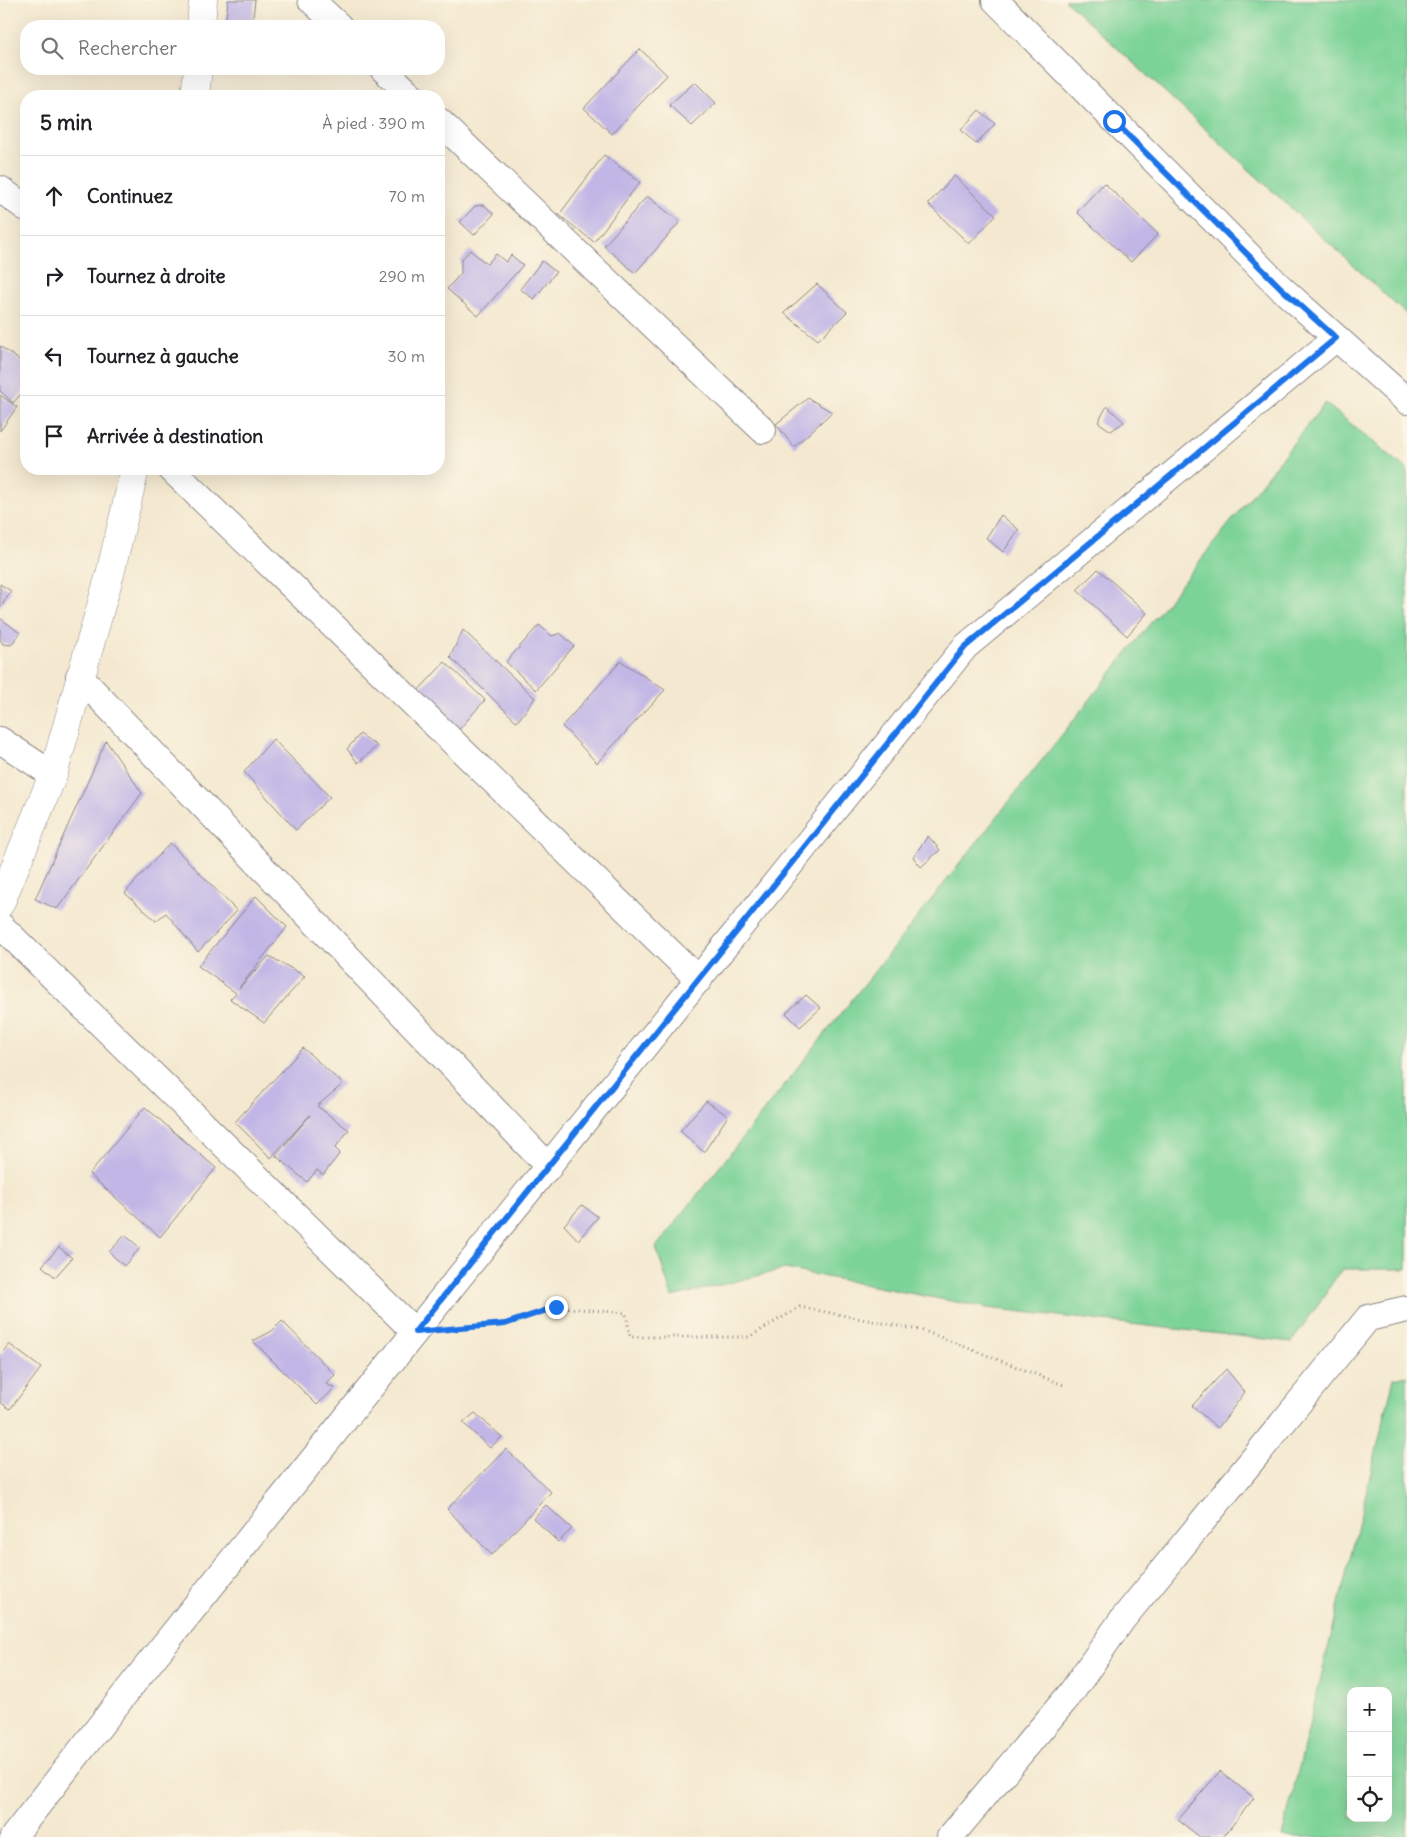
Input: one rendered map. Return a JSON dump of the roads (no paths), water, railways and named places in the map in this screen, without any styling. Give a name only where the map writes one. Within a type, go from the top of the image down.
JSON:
[{"type":"street","points":[[201,20],[203,0]]},
{"type":"street","points":[[311,0],[333,20]]},
{"type":"street","points":[[995,0],[1274,281],[1407,401]]},
{"type":"street","points":[[196,90],[198,75]]},
{"type":"street","points":[[390,75],[406,90]]},
{"type":"street","points":[[445,127],[763,430]]},
{"type":"street","points":[[0,189],[20,204]]},
{"type":"street","points":[[13,1837],[135,1681],[965,647],[1336,338]]},
{"type":"street","points":[[0,904],[53,775],[79,676],[110,574],[133,475]]},
{"type":"street","points":[[177,475],[699,980]]},
{"type":"street","points":[[79,676],[549,1167]]},
{"type":"street","points":[[0,740],[53,775]]},
{"type":"street","points":[[0,925],[415,1332]]},
{"type":"street","points":[[950,1837],[1071,1693],[1122,1620],[1368,1318],[1407,1309]]}]
